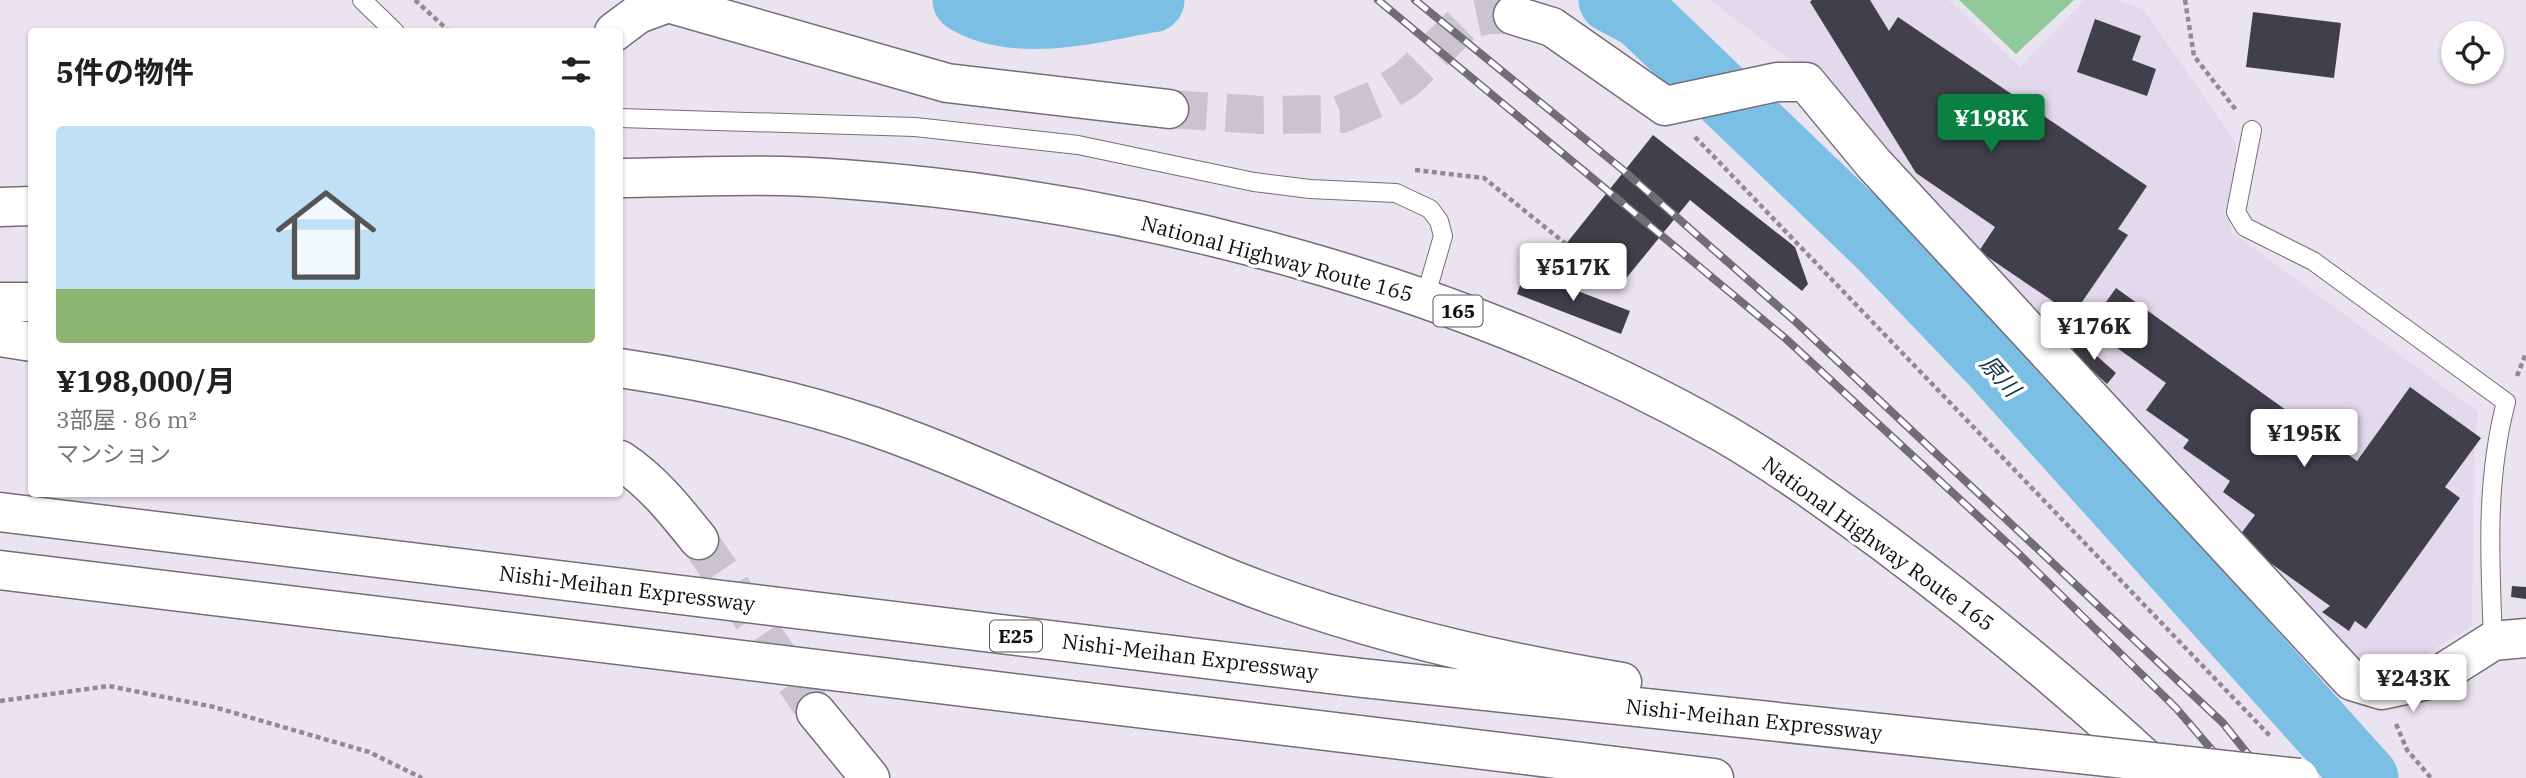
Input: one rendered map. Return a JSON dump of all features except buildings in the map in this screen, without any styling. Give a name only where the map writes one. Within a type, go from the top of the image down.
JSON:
[{"type":"main road","points":[[619,28],[638,14],[668,3],[947,83],[1169,109]]},
{"type":"main road","points":[[1513,15],[1552,27],[1665,106],[1777,82],[1806,82],[1874,164],[2352,681],[2382,690],[2433,679],[2510,640]]},
{"type":"main road","name":"National Highway Route 165","points":[[623,178],[836,178],[1015,198],[1146,223],[1280,255],[1425,298],[1525,336],[1623,381],[1725,434],[1815,492],[1944,588],[2079,697],[2166,778]]},
{"type":"main road","points":[[0,207],[28,206]]},
{"type":"main road","points":[[0,302],[28,302]]},
{"type":"main road","points":[[0,337],[28,341]]},
{"type":"main road","points":[[623,369],[729,387],[872,426],[946,454],[1228,578],[1390,633],[1550,670],[2034,749]]},
{"type":"main road","points":[[623,462],[638,472],[670,503],[699,540]]},
{"type":"main road","name":"Nishi-Meihan Expressway","points":[[0,512],[1348,677],[2299,778]]},
{"type":"main road","points":[[0,570],[1714,778]]},
{"type":"main road","points":[[816,712],[870,778]]},
{"type":"lane","points":[[362,0],[391,28]]},
{"type":"lane","points":[[623,118],[915,127],[1078,145],[1254,182],[1310,189],[1396,193],[1430,209],[1443,236],[1425,298]]},
{"type":"lane","points":[[2252,130],[2236,212],[2245,227],[2312,261],[2506,402],[2497,438],[2489,516],[2510,640]]},
{"type":"path","points":[[415,0],[446,28]]},
{"type":"path","points":[[2185,0],[2194,56],[2252,130]]},
{"type":"path","points":[[1665,106],[2272,738]]},
{"type":"path","points":[[0,701],[109,685],[214,707],[369,752],[422,778]]},
{"type":"path","points":[[2382,690],[2407,750],[2431,778]]},
{"type":"shaded area","points":[[1710,0],[1949,0],[2020,67],[2085,0],[2118,0],[2144,10],[2236,143],[2230,231],[2478,412],[2474,462],[2472,626],[2403,668],[2364,666],[1827,88]]},
{"type":"green space","points":[[1959,0],[2074,0],[2016,54]]},
{"type":"waterway","name":"原川","points":[[965,0],[986,10],[1008,15],[1032,16],[1082,12],[1152,0]]},
{"type":"waterway","name":"原川","points":[[1611,0],[1641,16],[1882,247],[1992,362],[2366,778]]},
{"type":"tunnel","points":[[1169,109],[1261,115],[1341,114],[1376,99],[1407,79],[1466,20],[1489,15],[1513,15]]},
{"type":"tunnel","points":[[699,540],[816,712]]},
{"type":"railway","points":[[1378,0],[1785,338],[2018,553],[2176,708],[2236,778]]},
{"type":"railway","points":[[1415,0],[1623,170],[1795,321],[2223,723],[2267,778]]}]
